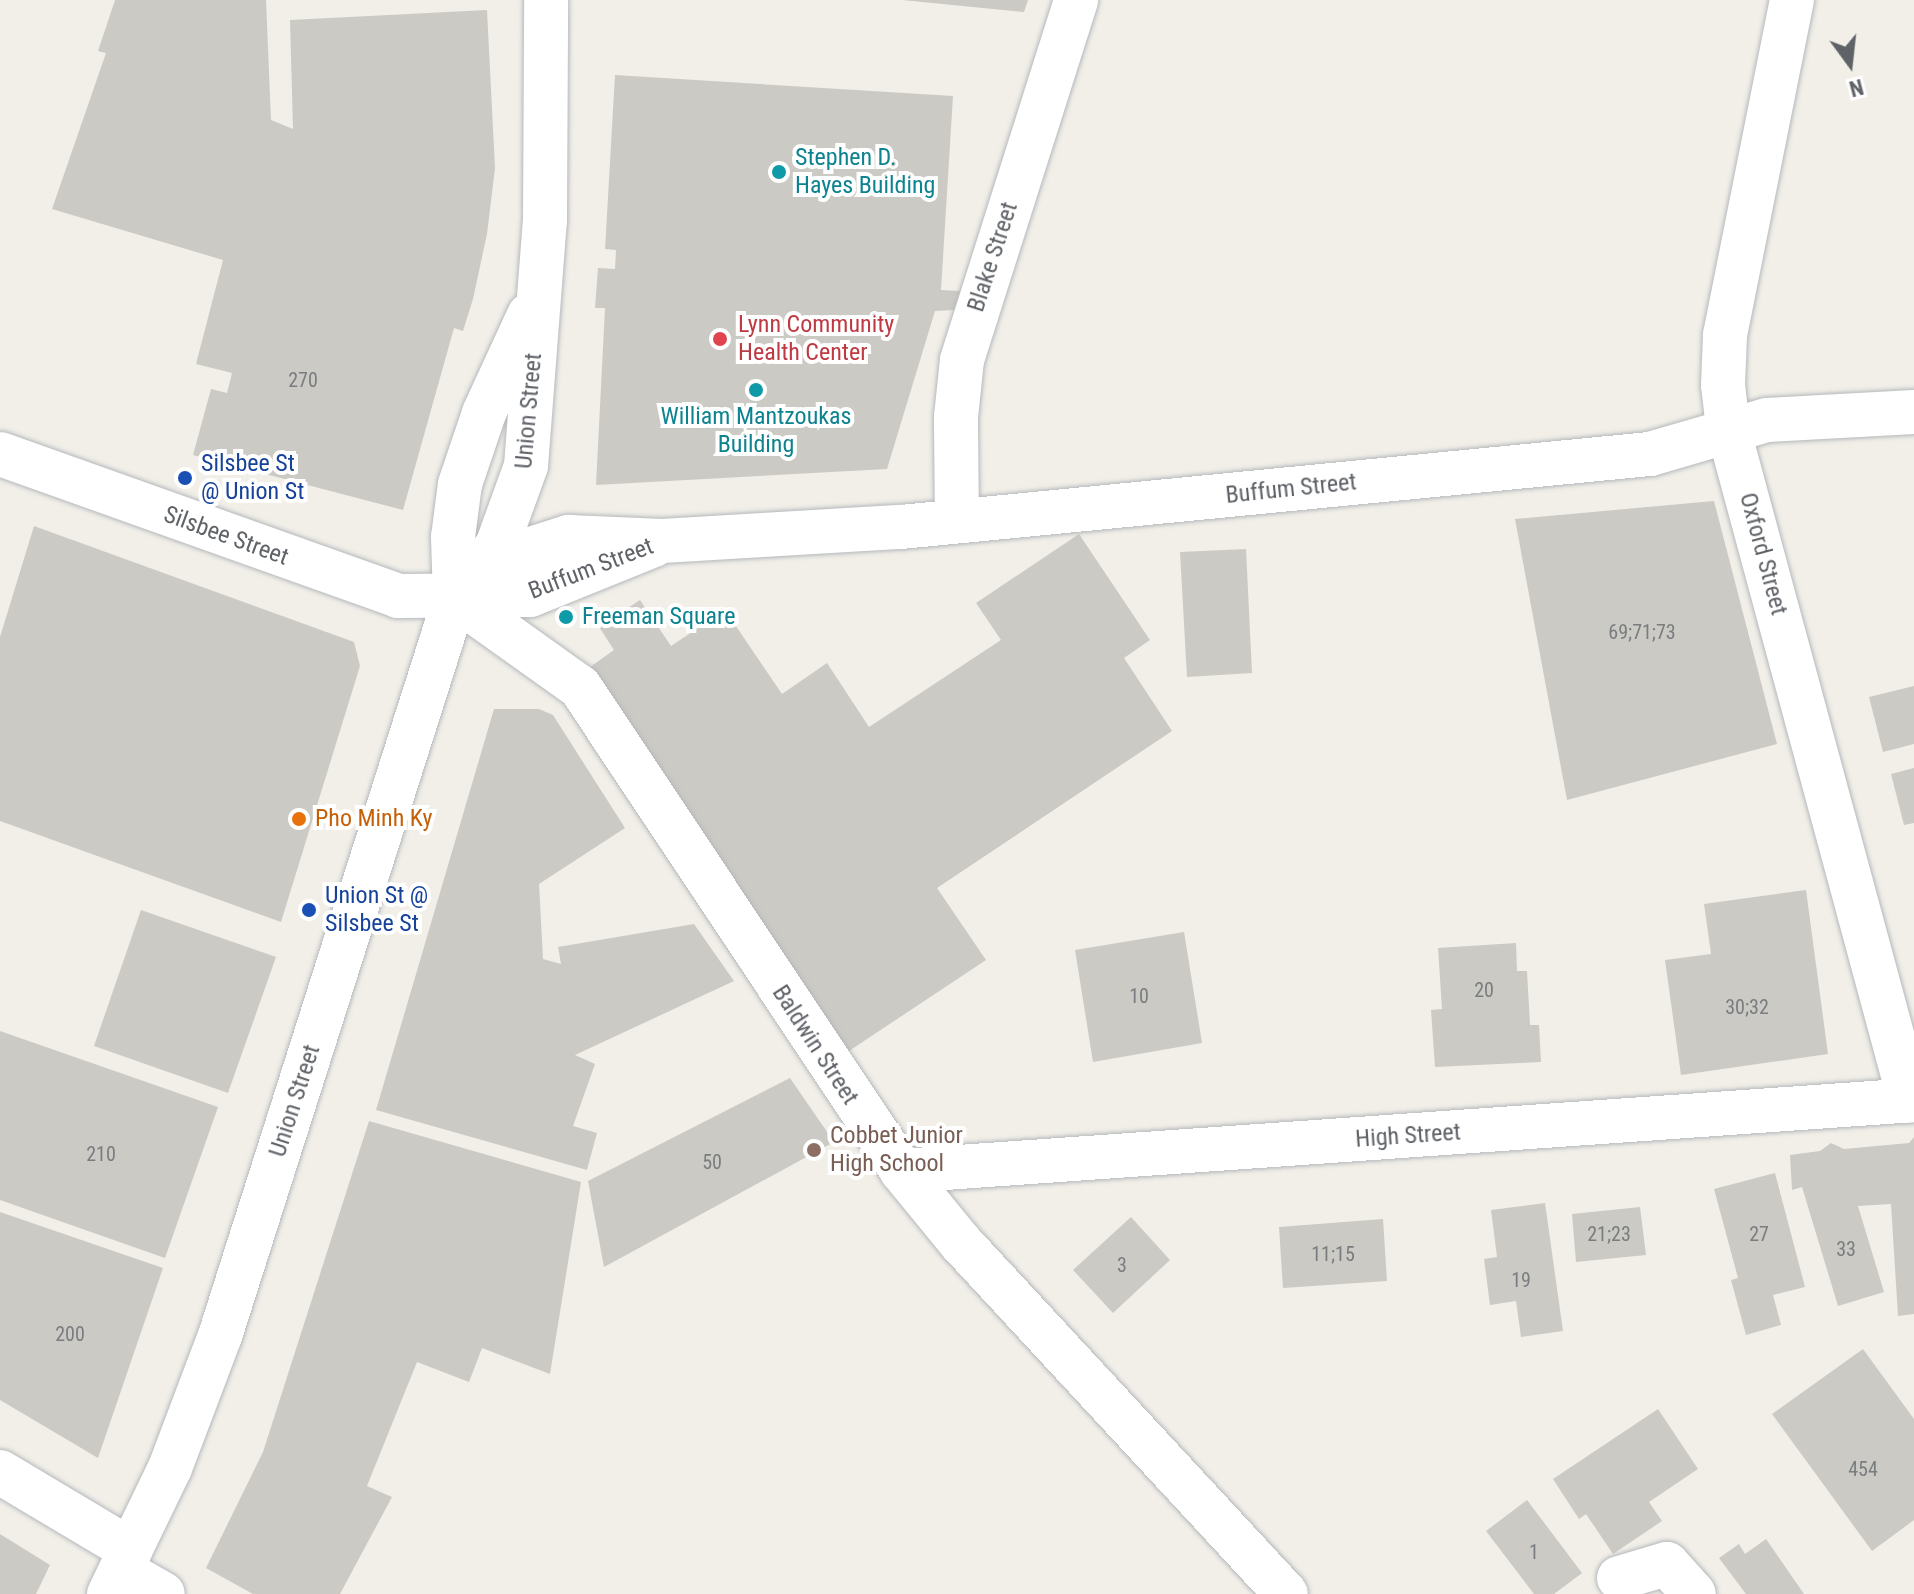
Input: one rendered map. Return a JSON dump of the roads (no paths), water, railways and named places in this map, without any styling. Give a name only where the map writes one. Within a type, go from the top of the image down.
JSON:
[{"type":"main road","name":"Union Street","points":[[455,598],[497,546],[526,466],[534,412],[536,300],[546,185],[546,0]]},
{"type":"main road","name":"Blake Street","points":[[957,521],[956,417],[962,360],[1076,0]]},
{"type":"main road","name":"Oxford Street","points":[[1792,0],[1725,335],[1722,374],[1728,428],[1912,1100]]},
{"type":"main road","name":"Union Street","points":[[121,1571],[170,1468],[220,1336],[455,598],[453,537],[460,484],[484,413],[536,300]]},
{"type":"main road","name":"Buffum Street","points":[[455,598],[511,560],[550,541],[588,536],[663,541],[957,521],[1650,454],[1728,428],[1780,419],[1914,412]]},
{"type":"main road","name":"Silsbee Street","points":[[0,454],[367,588],[398,596],[455,598]]},
{"type":"main road","name":"Baldwin Street","points":[[455,598],[580,687],[902,1171],[961,1243],[1286,1594]]},
{"type":"main road","name":"High Street","points":[[902,1171],[1912,1100]]},
{"type":"main road","points":[[0,1472],[121,1571],[163,1594]]},
{"type":"main road","points":[[1619,1578],[1667,1564],[1694,1594]]},
{"type":"place","name":"Stephen D. Hayes Building","points":[[779,172]]},
{"type":"place","name":"Lynn Community Health Center","points":[[720,339]]},
{"type":"place","name":"William Mantzoukas Building","points":[[756,390]]},
{"type":"place","name":"Silsbee St @ Union St","points":[[185,478]]},
{"type":"place","name":"Freeman Square","points":[[566,617]]},
{"type":"place","name":"Pho Minh Ky","points":[[299,819]]},
{"type":"place","name":"Union St @ Silsbee St","points":[[309,910]]},
{"type":"place","name":"Cobbet Junior High School","points":[[814,1150]]}]
